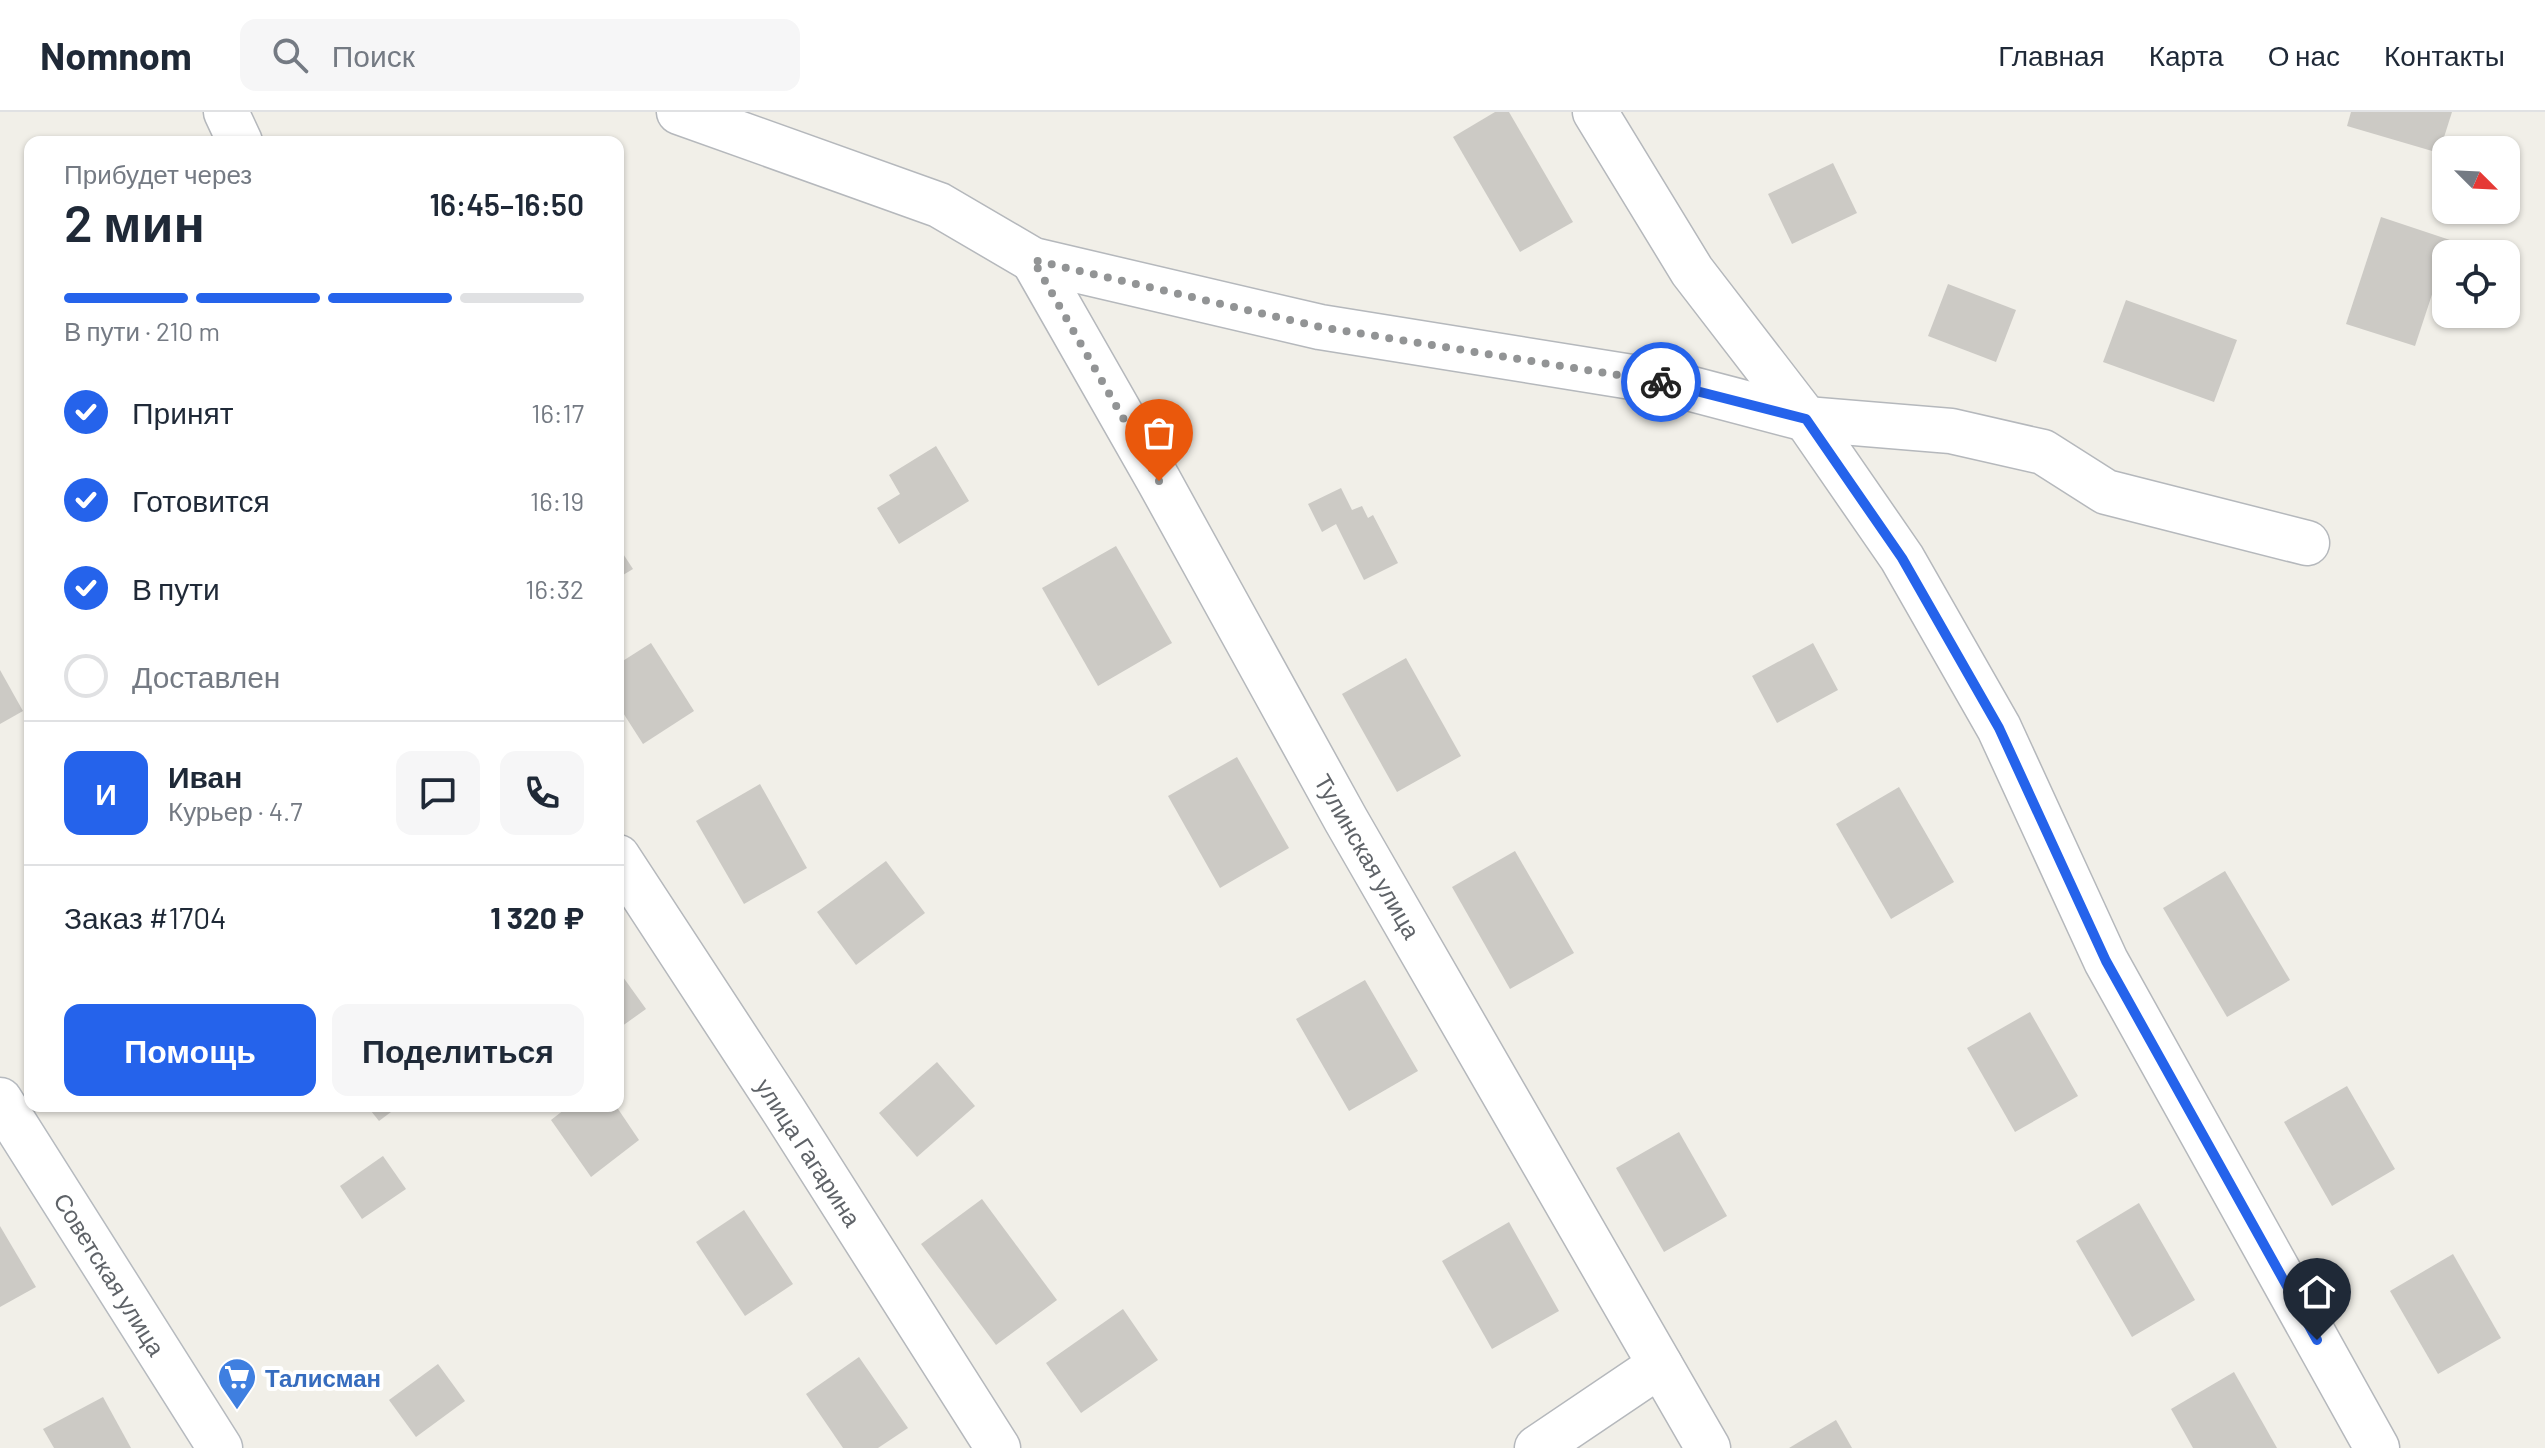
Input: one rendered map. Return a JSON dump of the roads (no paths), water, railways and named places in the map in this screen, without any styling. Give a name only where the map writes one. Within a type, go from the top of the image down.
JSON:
[{"type":"street","points":[[226,112],[237,136]]},
{"type":"street","points":[[679,112],[939,205],[1033,260],[1320,327],[1669,383],[1806,419],[1951,431],[2043,452],[2106,492],[2307,543]]},
{"type":"street","points":[[1595,112],[1692,271],[1806,419],[1902,558],[1999,728],[2106,961],[2377,1448]]},
{"type":"street","name":"Тулинская улица","points":[[1033,260],[1346,820],[1708,1448]]},
{"type":"street","name":"улица Гагарина","points":[[624,866],[998,1448]]},
{"type":"street","name":"Советская улица","points":[[0,1100],[220,1448]]},
{"type":"street","points":[[1537,1448],[1660,1365]]},
{"type":"place","name":"Талисман","points":[[237,1411]]}]
